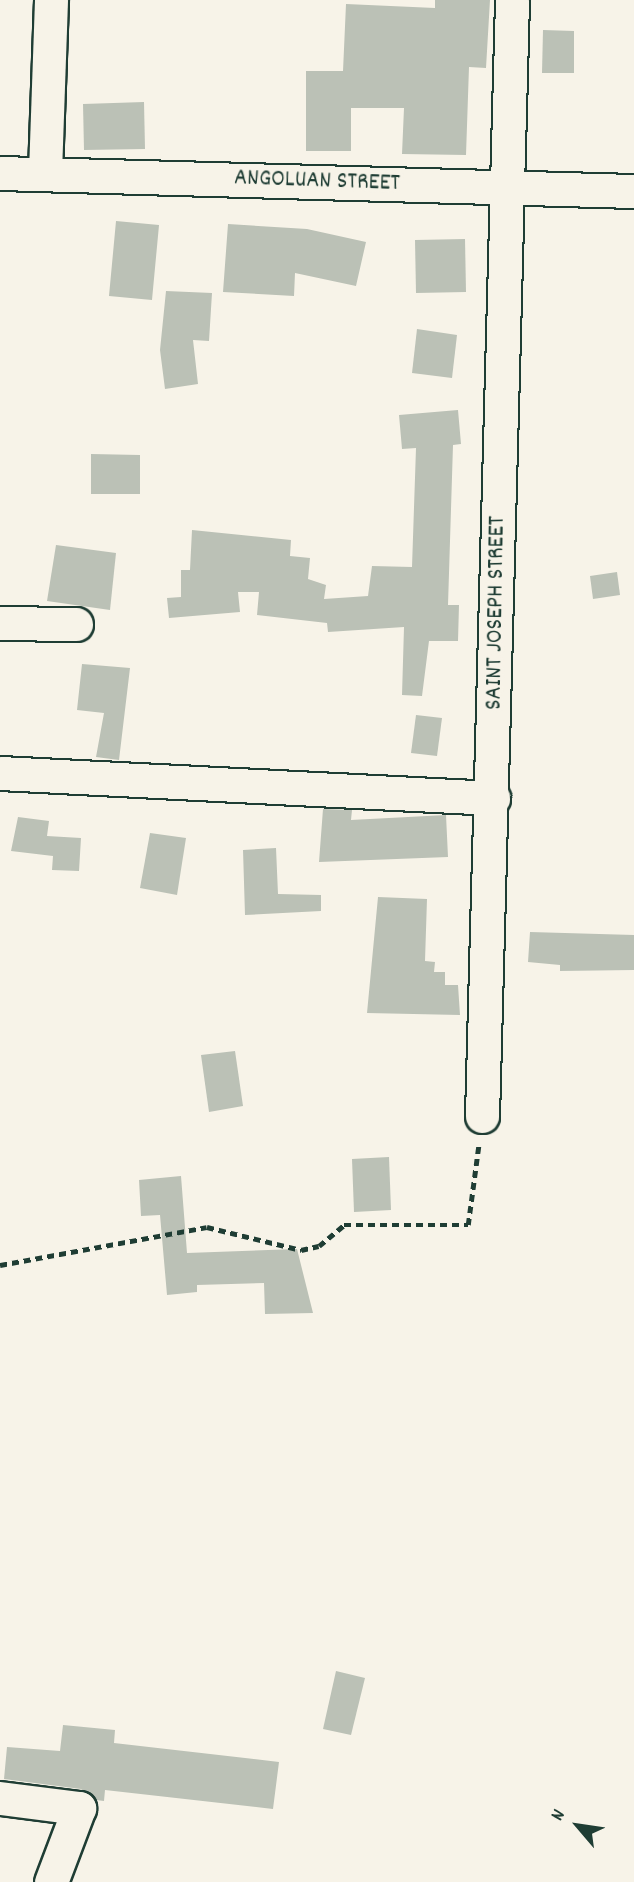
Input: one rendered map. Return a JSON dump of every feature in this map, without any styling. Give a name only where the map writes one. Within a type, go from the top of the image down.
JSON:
[{"type":"street","points":[[45,172],[51,0]]},
{"type":"street","name":"SAINT JOSEPH STREET","points":[[482,1116],[512,0]]},
{"type":"street","name":"ANGOLUAN STREET","points":[[0,173],[45,172],[507,190],[634,191]]},
{"type":"street","points":[[0,624],[76,624]]},
{"type":"street","points":[[0,773],[410,798],[492,797]]},
{"type":"street","points":[[0,1798],[79,1808],[51,1882]]},
{"type":"path","points":[[0,1265],[207,1227],[301,1250],[319,1246],[344,1225],[468,1225],[482,1116]]},
{"type":"building","points":[[435,0],[490,0],[486,68],[469,67],[466,155],[402,154],[404,108],[351,108],[351,151],[306,151],[306,71],[343,71],[346,4],[435,8]]},
{"type":"building","points":[[543,30],[574,31],[574,73],[542,73]]},
{"type":"building","points":[[144,102],[145,149],[84,150],[83,104]]},
{"type":"building","points":[[116,221],[159,225],[152,300],[109,296]]},
{"type":"building","points":[[228,224],[307,229],[366,242],[356,286],[295,273],[294,296],[223,292]]},
{"type":"building","points":[[465,239],[466,292],[416,293],[415,240]]},
{"type":"building","points":[[166,291],[212,293],[209,341],[193,340],[198,384],[165,389],[160,350]]},
{"type":"building","points":[[417,329],[457,335],[452,378],[412,373]]},
{"type":"building","points":[[458,410],[461,444],[453,445],[448,605],[459,605],[458,641],[429,641],[422,696],[402,695],[404,627],[328,632],[327,623],[257,615],[259,592],[238,592],[240,612],[169,618],[167,598],[181,597],[181,570],[190,570],[192,530],[291,540],[290,556],[310,558],[308,579],[326,585],[324,599],[368,596],[372,566],[412,567],[416,448],[402,449],[399,415]]},
{"type":"building","points":[[91,454],[140,455],[140,494],[91,494]]},
{"type":"building","points":[[56,545],[116,553],[110,610],[47,601]]},
{"type":"building","points":[[617,572],[620,595],[593,599],[590,576]]},
{"type":"building","points":[[82,664],[130,668],[119,760],[96,757],[104,713],[77,710]]},
{"type":"building","points":[[416,715],[442,718],[437,756],[411,753]]},
{"type":"building","points":[[323,809],[352,810],[351,820],[446,815],[448,857],[319,862]]},
{"type":"building","points":[[18,817],[49,821],[47,836],[81,838],[79,871],[52,870],[53,856],[11,851]]},
{"type":"building","points":[[150,833],[186,838],[177,895],[140,888]]},
{"type":"building","points":[[276,848],[278,894],[321,895],[321,911],[245,915],[243,850]]},
{"type":"building","points":[[378,897],[427,899],[425,961],[435,962],[434,972],[445,972],[445,985],[458,985],[460,1015],[367,1013]]},
{"type":"building","points":[[530,932],[634,935],[634,970],[560,971],[560,965],[528,962]]},
{"type":"building","points":[[235,1051],[243,1106],[209,1112],[201,1055]]},
{"type":"building","points":[[389,1157],[391,1210],[354,1212],[352,1159]]},
{"type":"building","points":[[181,1176],[187,1253],[297,1249],[313,1313],[265,1314],[264,1283],[197,1285],[197,1292],[167,1295],[160,1215],[141,1216],[139,1180]]},
{"type":"building","points":[[336,1671],[365,1678],[351,1735],[323,1729]]},
{"type":"building","points":[[63,1725],[115,1730],[114,1743],[279,1762],[273,1809],[105,1790],[104,1801],[96,1800],[81,1789],[4,1779],[7,1747],[60,1751]]}]
